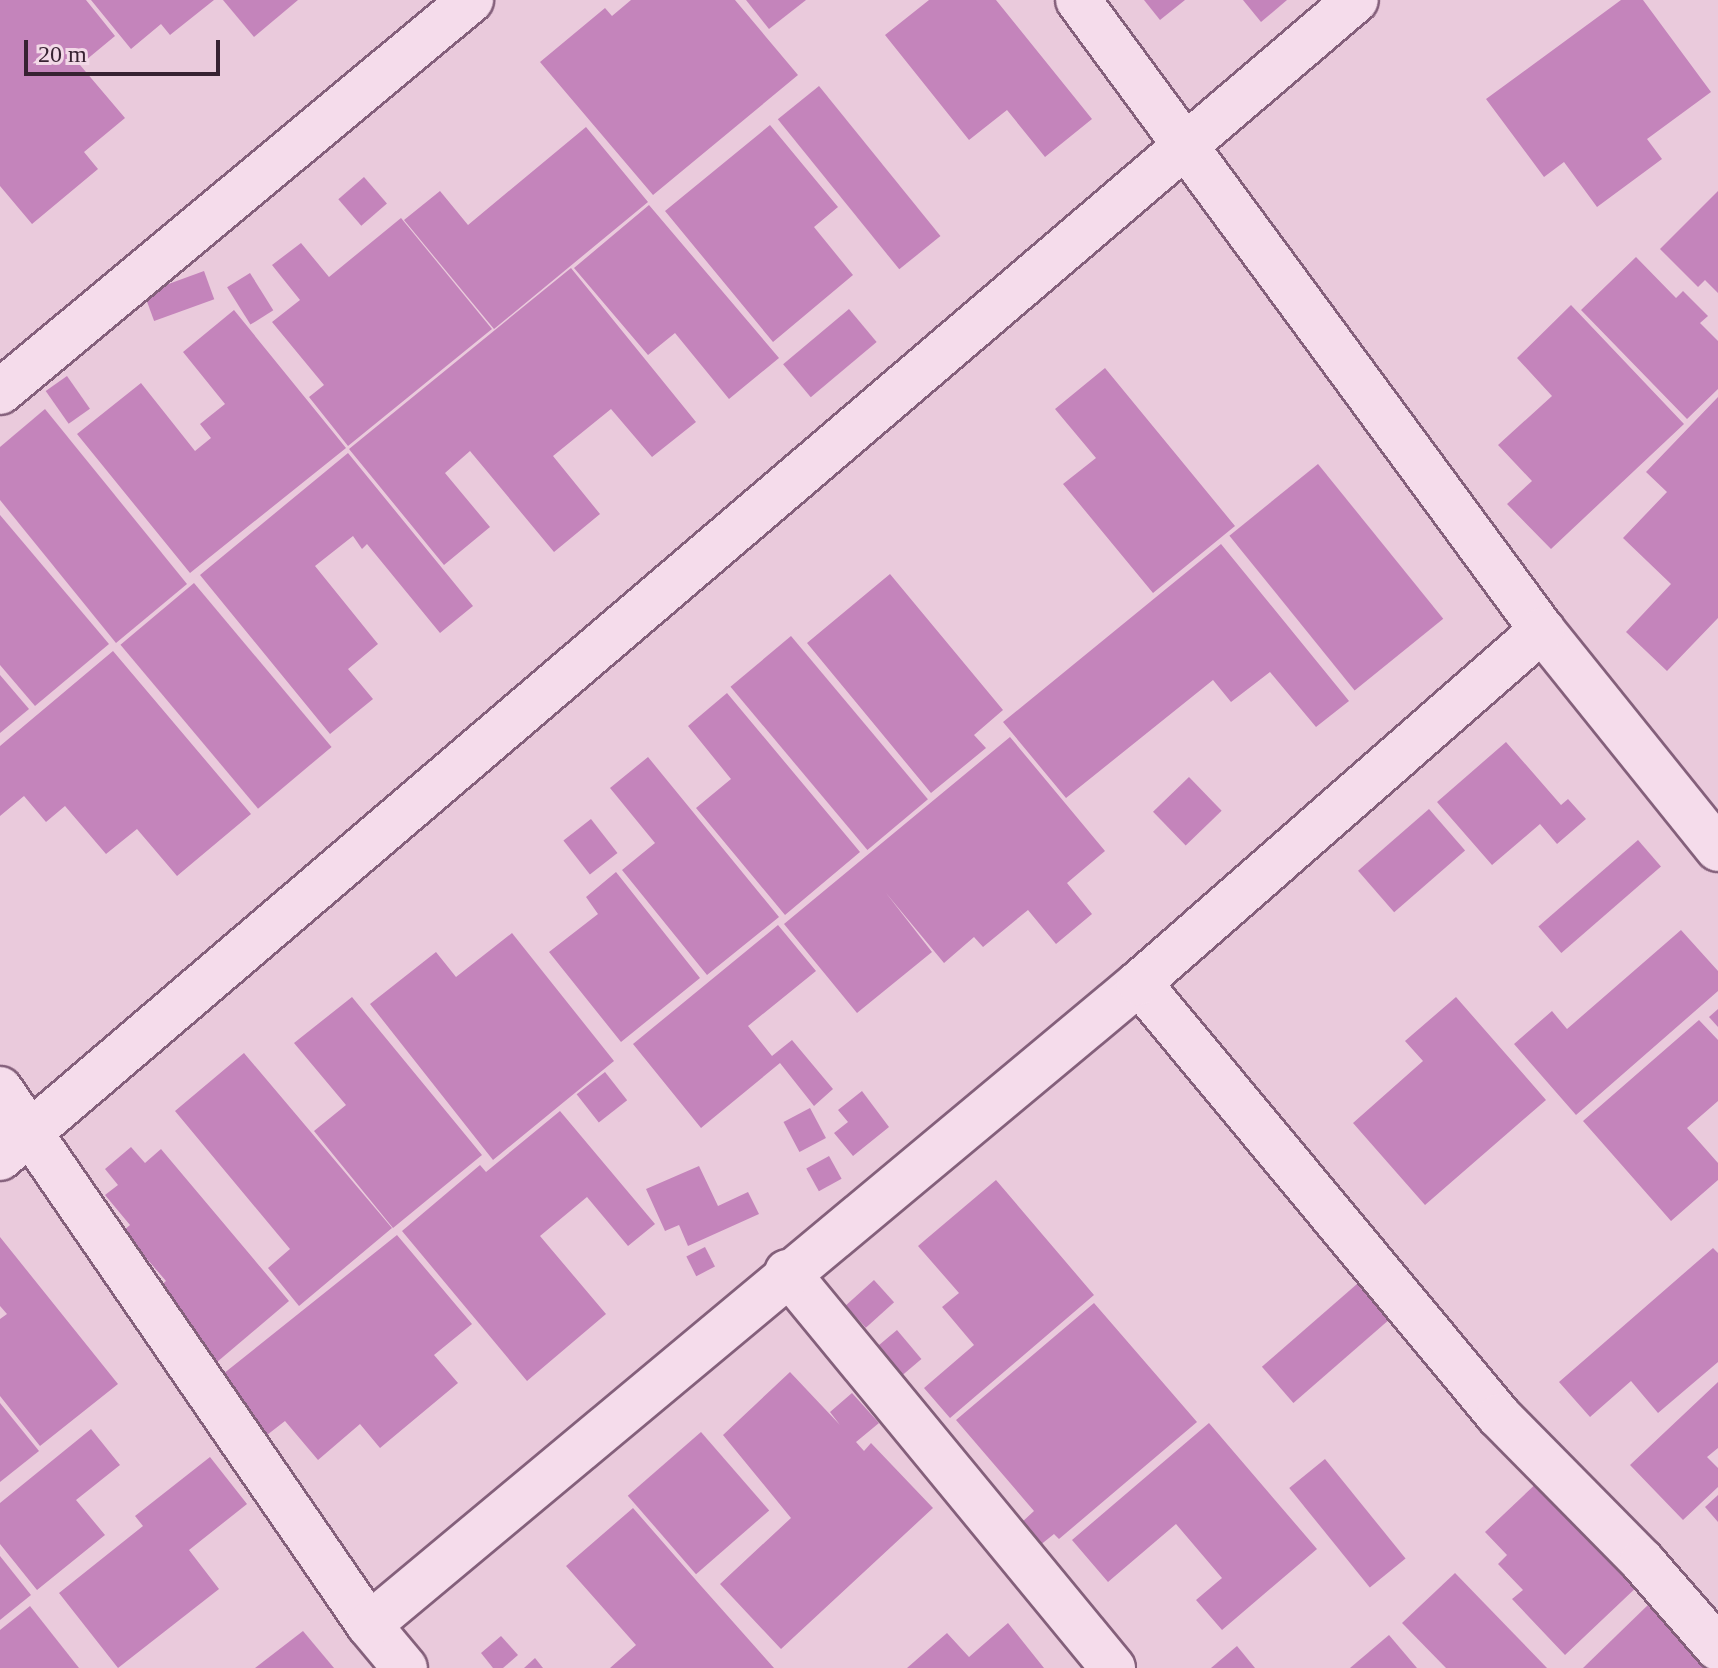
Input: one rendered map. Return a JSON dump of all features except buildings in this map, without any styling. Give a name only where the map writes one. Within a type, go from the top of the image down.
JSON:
[{"type":"street","points":[[0,392],[471,0]]},
{"type":"street","points":[[1078,0],[1542,630],[1718,849]]},
{"type":"street","points":[[15,1146],[1356,0]]},
{"type":"street","points":[[369,1625],[787,1272],[1139,983],[1542,630]]},
{"type":"street","points":[[1139,983],[1499,1416],[1642,1561],[1718,1648]]},
{"type":"street","points":[[0,1089],[15,1146],[369,1625],[405,1668]]},
{"type":"street","points":[[787,1272],[1113,1668]]}]
